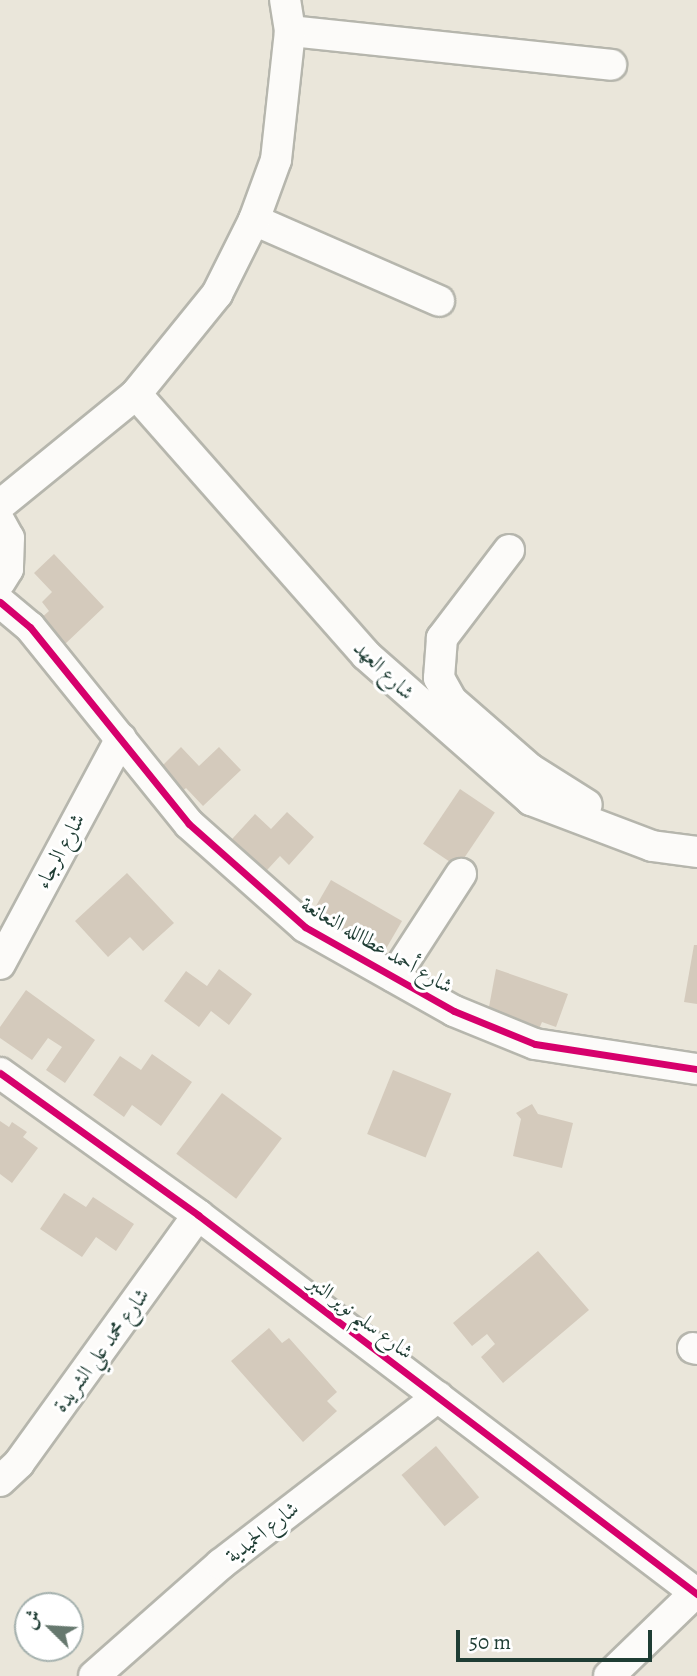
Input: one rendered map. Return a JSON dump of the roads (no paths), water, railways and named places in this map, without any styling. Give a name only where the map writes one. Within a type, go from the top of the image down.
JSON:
[{"type":"street","points":[[0,505],[136,394],[217,294],[254,220],[278,149],[290,31],[285,0]]},
{"type":"street","points":[[290,31],[611,65]]},
{"type":"street","points":[[254,220],[439,301]]},
{"type":"street","name":"شارع العهد","points":[[136,394],[366,655],[509,765],[531,800],[580,821],[652,846],[691,844]]},
{"type":"street","points":[[0,522],[9,538],[8,569],[0,582]]},
{"type":"street","points":[[509,550],[454,617],[437,657],[439,678],[451,700],[509,765]]},
{"type":"street","name":"شارع أحمد عطاالله النعانعة","points":[[0,602],[30,627],[189,824],[263,895],[305,927],[454,1011],[535,1044],[697,1069]]},
{"type":"street","name":"شارع الرجاء","points":[[0,964],[121,738]]},
{"type":"street","points":[[394,977],[461,874]]},
{"type":"street","name":"شارع سليم نوير النبر","points":[[0,1073],[198,1215],[696,1593]]},
{"type":"street","name":"شارع محمد علي الشريدة","points":[[0,1481],[19,1462],[198,1215]]},
{"type":"street","name":"شارع الحميدية","points":[[94,1676],[220,1564],[438,1397]]},
{"type":"street","points":[[609,1676],[696,1593]]}]
